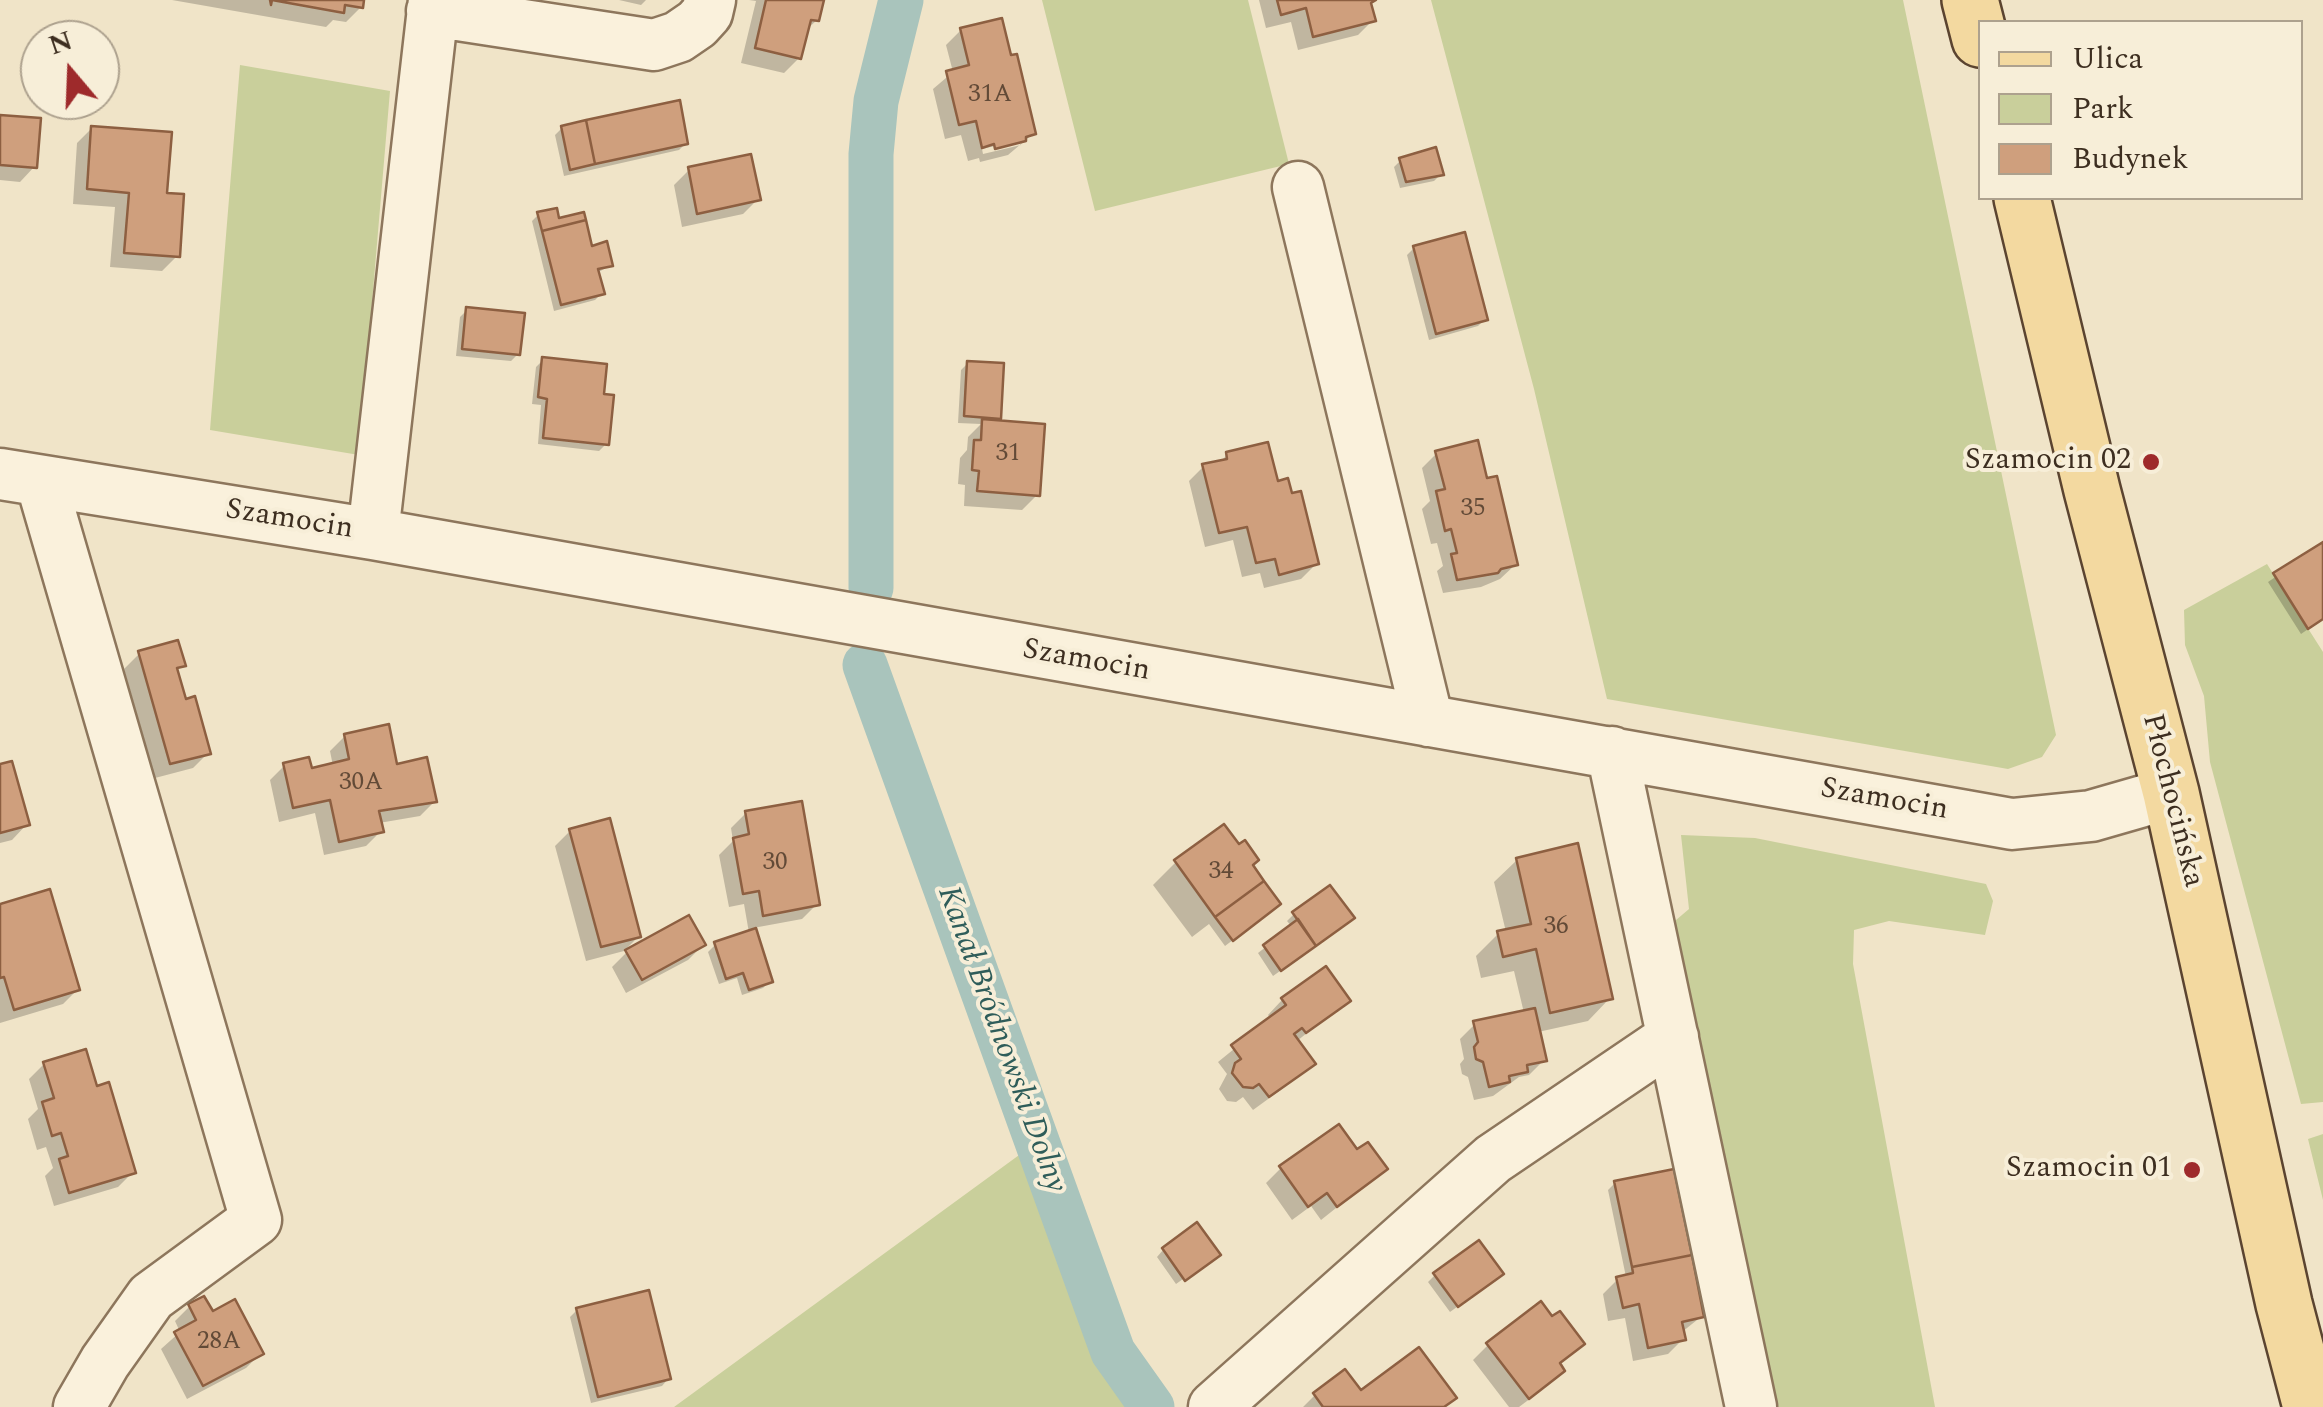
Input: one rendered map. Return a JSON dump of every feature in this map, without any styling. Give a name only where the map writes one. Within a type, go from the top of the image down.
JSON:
[{"type":"main road","points":[[1970,0],[1978,30]]},
{"type":"main road","name":"Płochocińska","points":[[2022,200],[2092,490],[2171,793],[2284,1304],[2311,1407]]},
{"type":"street","points":[[373,534],[433,6],[654,44],[678,37],[697,24],[707,13],[710,0]]},
{"type":"street","points":[[1298,187],[1428,721]]},
{"type":"street","points":[[20,478],[256,1220],[151,1297],[79,1407]]},
{"type":"street","name":"Szamocin","points":[[20,478],[373,534],[2012,824],[2091,816],[2171,793]]},
{"type":"street","points":[[1612,752],[1751,1407]]},
{"type":"street","points":[[1214,1407],[1493,1159],[1673,1038]]},
{"type":"green space","points":[[890,0],[911,0],[890,87],[884,133],[885,596],[862,595],[861,142]]},
{"type":"green space","points":[[1042,0],[1248,0],[1289,164],[1095,211]]},
{"type":"green space","points":[[1431,0],[1903,0],[2056,735],[2042,757],[2008,769],[1607,699],[1534,389]]},
{"type":"green space","points":[[240,65],[390,91],[359,455],[210,430]]},
{"type":"green space","points":[[2267,564],[2323,652],[2323,1102],[2301,1104],[2210,762],[2204,696],[2185,645],[2184,610]]},
{"type":"green space","points":[[849,636],[874,647],[1122,1346],[1167,1407],[674,1407],[1026,1150],[871,716]]},
{"type":"green space","points":[[1681,835],[1755,838],[1986,884],[1993,901],[1985,935],[1889,921],[1854,930],[1853,964],[1935,1407],[1772,1407],[1669,926],[1689,909]]},
{"type":"green space","points":[[2323,1134],[2323,1200],[2308,1139]]},
{"type":"building","points":[[272,0],[364,0],[363,8],[345,5],[344,13]]},
{"type":"building","points":[[766,0],[824,0],[819,21],[811,20],[801,59],[755,48]]},
{"type":"building","points":[[1277,0],[1376,0],[1371,3],[1376,21],[1313,37],[1306,8],[1281,15]]},
{"type":"building","points":[[1002,18],[1011,55],[1017,54],[1036,134],[1026,137],[1026,141],[995,149],[994,144],[982,148],[976,121],[959,125],[946,71],[969,65],[960,28]]},
{"type":"building","points":[[680,100],[688,144],[595,164],[586,120]]},
{"type":"building","points":[[0,115],[41,120],[37,168],[0,165]]},
{"type":"building","points":[[586,120],[595,164],[570,170],[561,126]]},
{"type":"building","points":[[91,126],[172,132],[167,193],[184,194],[180,257],[124,253],[129,193],[87,189]]},
{"type":"building","points":[[1436,147],[1444,175],[1406,182],[1399,158]]},
{"type":"building","points":[[751,154],[761,200],[697,214],[688,167]]},
{"type":"building","points":[[557,208],[559,218],[584,212],[586,220],[542,231],[537,212]]},
{"type":"building","points":[[586,220],[592,246],[607,241],[613,266],[598,269],[605,294],[561,305],[542,231]]},
{"type":"building","points":[[1465,232],[1488,320],[1436,334],[1413,246]]},
{"type":"building","points":[[466,307],[525,313],[520,355],[462,349]]},
{"type":"building","points":[[542,357],[607,364],[604,394],[614,395],[609,445],[543,438],[547,399],[538,397]]},
{"type":"building","points":[[967,361],[1004,363],[1001,419],[964,416]]},
{"type":"building","points":[[982,419],[1045,424],[1040,496],[977,491],[979,471],[972,470],[974,440],[981,440]]},
{"type":"building","points":[[1478,440],[1487,478],[1497,476],[1518,565],[1457,580],[1451,554],[1457,553],[1451,529],[1445,531],[1436,491],[1445,489],[1435,451]]},
{"type":"building","points":[[1268,442],[1278,481],[1288,478],[1292,493],[1301,491],[1319,564],[1279,575],[1275,559],[1256,563],[1247,527],[1219,533],[1202,464],[1227,459],[1226,452]]},
{"type":"building","points":[[2323,542],[2323,619],[2308,629],[2273,573]]},
{"type":"building","points":[[178,640],[186,666],[177,668],[186,699],[195,696],[211,754],[170,764],[138,651]]},
{"type":"building","points":[[389,724],[397,764],[427,757],[437,802],[379,811],[384,832],[339,842],[330,800],[293,808],[283,763],[309,757],[312,768],[349,759],[344,734]]},
{"type":"building","points":[[12,761],[30,825],[0,833],[0,764]]},
{"type":"building","points":[[802,801],[820,905],[763,916],[759,891],[743,894],[733,838],[749,834],[745,811]]},
{"type":"building","points":[[610,818],[641,937],[601,947],[569,829]]},
{"type":"building","points":[[1224,824],[1239,844],[1245,840],[1259,860],[1253,865],[1264,881],[1215,917],[1174,860]]},
{"type":"building","points":[[1578,843],[1613,999],[1550,1013],[1536,949],[1503,957],[1497,931],[1531,924],[1516,858]]},
{"type":"building","points":[[1264,881],[1281,904],[1233,941],[1215,917]]},
{"type":"building","points":[[1330,885],[1355,918],[1316,946],[1292,912]]},
{"type":"building","points":[[50,889],[80,990],[14,1010],[4,977],[0,978],[0,904]]},
{"type":"building","points":[[689,915],[706,945],[642,980],[625,950]]},
{"type":"building","points":[[1298,919],[1316,946],[1281,971],[1263,945]]},
{"type":"building","points":[[756,928],[773,982],[749,990],[743,973],[726,979],[714,942]]},
{"type":"building","points":[[1326,966],[1351,1001],[1306,1033],[1302,1028],[1294,1034],[1316,1064],[1269,1097],[1259,1084],[1243,1087],[1232,1073],[1241,1059],[1231,1045],[1286,1005],[1281,998]]},
{"type":"building","points":[[1535,1008],[1547,1061],[1527,1065],[1528,1072],[1509,1076],[1510,1082],[1489,1087],[1483,1062],[1476,1059],[1474,1047],[1478,1042],[1473,1021]]},
{"type":"building","points":[[86,1049],[97,1086],[109,1082],[136,1173],[69,1193],[59,1159],[68,1156],[61,1133],[52,1136],[42,1102],[54,1098],[43,1062]]},
{"type":"building","points":[[1339,1124],[1357,1149],[1368,1142],[1388,1169],[1337,1207],[1327,1193],[1308,1207],[1279,1166]]},
{"type":"building","points":[[1674,1169],[1692,1255],[1632,1267],[1614,1181]]},
{"type":"building","points":[[1197,1222],[1221,1255],[1185,1281],[1162,1248]]},
{"type":"building","points":[[1479,1240],[1504,1274],[1458,1307],[1433,1273]]},
{"type":"building","points":[[1692,1255],[1704,1317],[1682,1322],[1686,1340],[1648,1348],[1639,1304],[1623,1308],[1616,1277],[1633,1273],[1632,1267]]},
{"type":"building","points":[[649,1290],[671,1379],[598,1397],[576,1308]]},
{"type":"building","points":[[204,1296],[213,1311],[235,1299],[264,1354],[203,1386],[174,1332],[196,1320],[188,1304]]},
{"type":"building","points":[[1541,1301],[1552,1316],[1560,1311],[1585,1344],[1560,1363],[1565,1371],[1529,1399],[1486,1343]]},
{"type":"building","points":[[1419,1347],[1457,1398],[1444,1407],[1323,1407],[1313,1393],[1345,1369],[1361,1390]]},
{"type":"waterway","name":"Kanał Bródnowski Dolny","points":[[871,588],[871,154],[876,101],[901,0]]},
{"type":"waterway","name":"Kanał Bródnowski Dolny","points":[[865,665],[1113,1352],[1152,1407]]},
{"type":"place","name":"Szamocin 02","points":[[2151,462]]},
{"type":"place","name":"Szamocin 01","points":[[2192,1170]]}]
